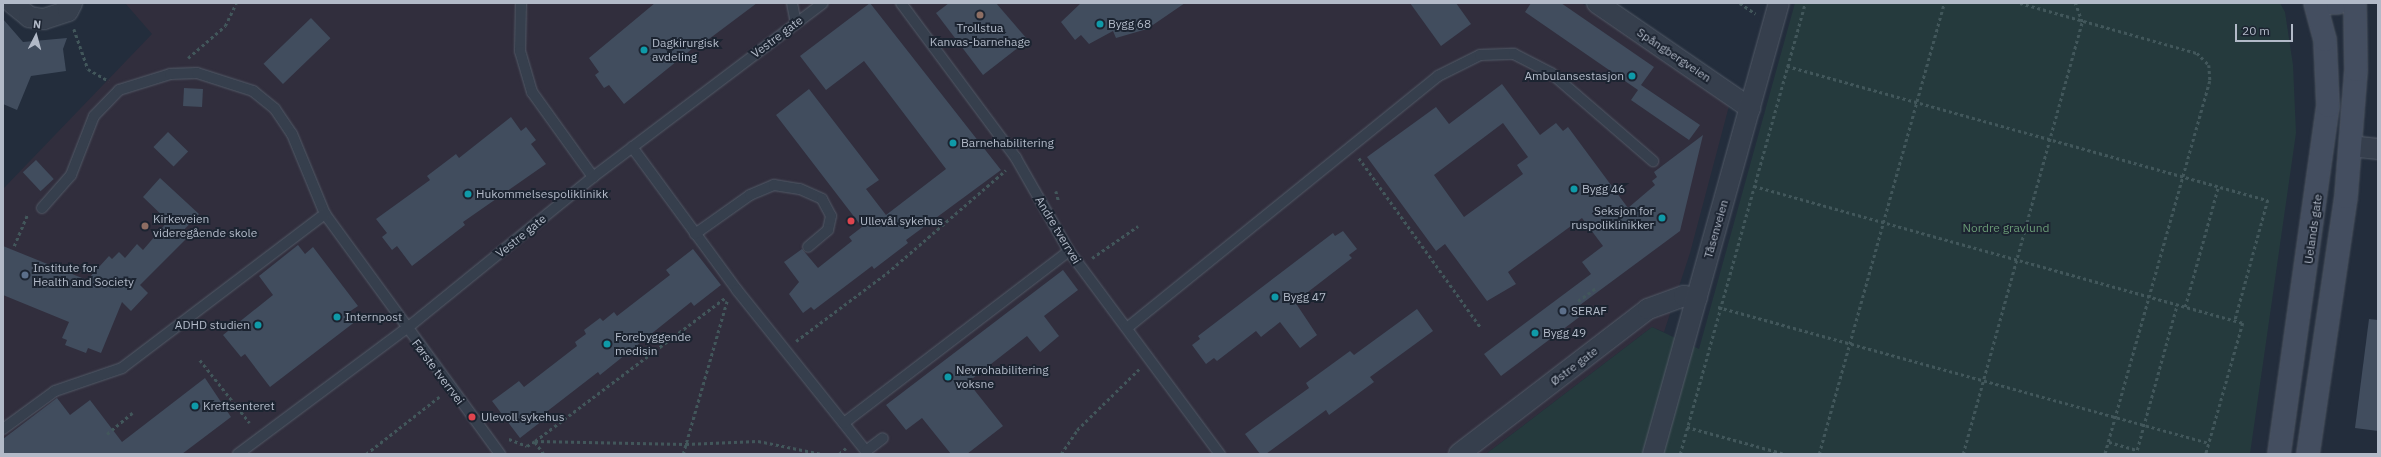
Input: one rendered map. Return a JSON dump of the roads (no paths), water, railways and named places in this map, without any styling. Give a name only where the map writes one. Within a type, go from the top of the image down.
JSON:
[{"type":"main road","name":"Uelands gate","points":[[2279,454],[2328,106],[2325,40],[2315,3]]},
{"type":"main road","points":[[2328,3],[2337,3]]},
{"type":"main road","points":[[2308,454],[2341,243],[2350,146],[2357,40],[2355,3]]},
{"type":"street","points":[[12,3],[29,17],[44,19],[70,7]]},
{"type":"street","name":"Spångbergveien","points":[[1597,3],[1750,108]]},
{"type":"street","name":"Tåsenveien","points":[[1653,454],[1779,3]]},
{"type":"street","points":[[2350,146],[2378,149]]},
{"type":"street","name":"Østre gate","points":[[1459,454],[1648,309],[1684,296],[1696,298]]},
{"type":"lane","points":[[521,3],[520,51],[532,92],[594,177]]},
{"type":"lane","points":[[792,3],[796,23]]},
{"type":"lane","name":"Vestre gate","points":[[238,454],[406,329],[632,147],[823,3]]},
{"type":"lane","name":"Andre tverrvei","points":[[901,3],[1016,158],[1069,251],[1220,454]]},
{"type":"lane","points":[[1126,328],[1352,149],[1438,76],[1480,55],[1514,54],[1550,73],[1653,161]]},
{"type":"lane","name":"Første tverrvei","points":[[42,208],[71,175],[94,116],[119,90],[170,74],[197,73],[217,77],[253,91],[276,109],[302,152],[324,214],[397,309],[406,329],[500,454]]},
{"type":"lane","points":[[632,147],[695,234],[866,451],[883,438]]},
{"type":"lane","points":[[695,234],[750,195],[774,185],[800,189],[822,199],[831,216],[828,230],[808,247]]},
{"type":"lane","points":[[3,429],[55,391],[122,368],[324,214]]},
{"type":"lane","points":[[844,423],[1069,251]]},
{"type":"place","name":"Trollstua Kanvas-barnehage","points":[[980,15]]},
{"type":"place","name":"Bygg 68","points":[[1100,24]]},
{"type":"place","name":"Dagkirurgisk avdeling","points":[[644,50]]},
{"type":"place","name":"Ambulansestasjon","points":[[1632,76]]},
{"type":"place","name":"Barnehabilitering","points":[[953,143]]},
{"type":"place","name":"Bygg 46","points":[[1574,189]]},
{"type":"place","name":"Hukommelsespoliklinikk","points":[[468,194]]},
{"type":"place","name":"Seksjon for ruspoliklinikker","points":[[1662,218]]},
{"type":"place","name":"Ullevål sykehus","points":[[851,221]]},
{"type":"place","name":"Kirkeveien videregående skole","points":[[145,226]]},
{"type":"place","name":"Institute for Health and Society","points":[[25,275]]},
{"type":"place","name":"Bygg 47","points":[[1275,297]]},
{"type":"place","name":"SERAF","points":[[1563,311]]},
{"type":"place","name":"Internpost","points":[[337,317]]},
{"type":"place","name":"ADHD studien","points":[[258,325]]},
{"type":"place","name":"Bygg 49","points":[[1535,333]]},
{"type":"place","name":"Forebyggende medisin","points":[[607,344]]},
{"type":"place","name":"Nevrohabilitering voksne","points":[[948,377]]},
{"type":"place","name":"Kreftsenteret","points":[[195,406]]},
{"type":"place","name":"Ulevoll sykehus","points":[[472,417]]},
{"type":"park label","name":"Nordre gravlund","points":[[2006,228]]}]
